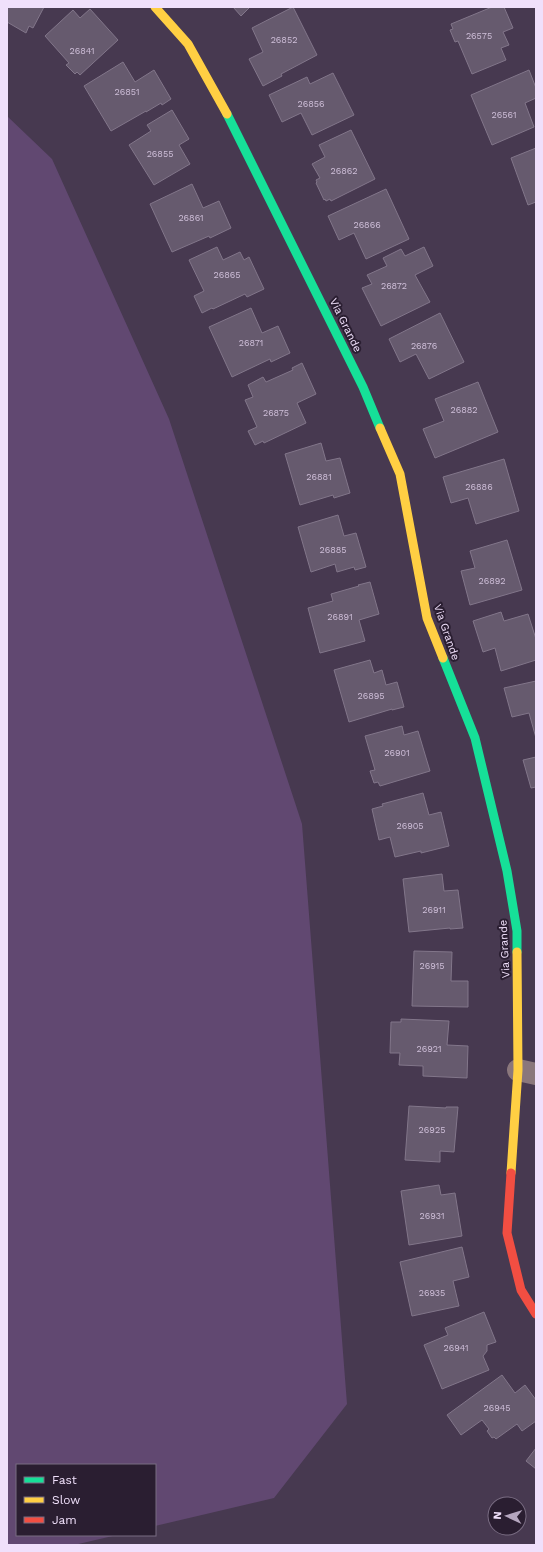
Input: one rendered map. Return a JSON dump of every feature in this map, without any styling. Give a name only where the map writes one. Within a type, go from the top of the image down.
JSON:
[{"type":"street","name":"Via Grande","points":[[155,7],[188,44],[222,101],[363,387],[400,474],[427,618],[475,738],[507,872],[517,931],[527,1072],[507,1233],[521,1290],[536,1314]]},
{"type":"shaded area","points":[[7,116],[52,159],[169,419],[302,824],[347,1404],[274,1498],[156,1526],[156,1464],[16,1464],[16,1536],[113,1536],[74,1545],[7,1545]]},
{"type":"building","points":[[7,7],[44,7],[33,28],[29,26],[26,33],[7,22]]},
{"type":"building","points":[[233,7],[250,7],[241,16]]},
{"type":"building","points":[[293,7],[317,55],[281,74],[282,76],[263,86],[249,59],[263,52],[252,28]]},
{"type":"building","points":[[492,7],[504,7],[513,28],[503,32],[509,45],[501,48],[506,60],[472,74],[458,41],[455,42],[450,30],[453,29],[451,24]]},
{"type":"building","points":[[90,9],[118,40],[80,75],[77,72],[75,74],[66,65],[69,63],[45,36],[73,10],[80,18]]},
{"type":"building","points":[[123,62],[135,82],[154,70],[171,99],[111,131],[84,86]]},
{"type":"building","points":[[529,70],[536,88],[536,98],[525,103],[534,127],[492,145],[471,95]]},
{"type":"building","points":[[333,73],[354,115],[312,135],[301,113],[282,122],[269,95],[307,77],[310,84]]},
{"type":"building","points":[[172,110],[189,139],[179,145],[190,164],[154,185],[129,145],[151,131],[147,125]]},
{"type":"building","points":[[351,130],[375,179],[331,201],[330,199],[326,201],[325,199],[324,200],[316,183],[316,180],[320,178],[312,164],[325,157],[319,145]]},
{"type":"building","points":[[536,148],[536,202],[528,205],[511,158]]},
{"type":"building","points":[[192,184],[203,208],[219,201],[231,228],[210,238],[209,236],[172,252],[150,204]]},
{"type":"building","points":[[386,189],[409,239],[366,259],[354,233],[339,240],[328,216]]},
{"type":"building","points":[[217,247],[223,260],[240,252],[244,260],[249,257],[264,289],[247,297],[245,294],[202,313],[194,296],[204,291],[189,260]]},
{"type":"building","points":[[424,247],[433,266],[415,275],[430,302],[381,326],[362,288],[372,284],[367,275],[387,266],[383,258],[401,249],[405,256]]},
{"type":"building","points":[[251,308],[262,333],[278,326],[290,353],[271,362],[270,359],[232,377],[209,327]]},
{"type":"building","points":[[440,313],[464,362],[429,379],[416,354],[400,362],[389,339]]},
{"type":"building","points":[[302,363],[316,394],[297,403],[306,423],[264,443],[263,441],[255,445],[248,431],[257,427],[245,400],[253,397],[248,385],[263,377],[266,382],[293,370],[292,368]]},
{"type":"building","points":[[478,382],[498,432],[435,458],[423,429],[444,421],[435,399]]},
{"type":"building","points":[[321,443],[326,461],[340,458],[350,493],[334,498],[333,495],[300,505],[285,454]]},
{"type":"building","points":[[504,459],[519,511],[476,524],[468,498],[451,503],[443,477]]},
{"type":"building","points":[[338,515],[344,536],[356,533],[366,567],[355,570],[354,567],[337,572],[335,564],[311,572],[298,527]]},
{"type":"building","points":[[507,540],[522,590],[470,605],[461,571],[475,568],[470,551]]},
{"type":"building","points":[[370,582],[379,614],[359,620],[365,641],[320,653],[308,608],[333,601],[331,594]]},
{"type":"building","points":[[501,612],[504,621],[528,614],[536,639],[536,660],[501,671],[495,648],[483,652],[473,621]]},
{"type":"building","points":[[370,660],[374,673],[382,670],[386,685],[397,682],[404,707],[392,709],[349,722],[334,670]]},
{"type":"building","points":[[536,681],[536,738],[529,713],[512,717],[504,688]]},
{"type":"building","points":[[402,726],[404,735],[418,731],[430,771],[380,786],[378,782],[374,783],[370,771],[375,770],[365,736]]},
{"type":"building","points":[[536,757],[536,787],[531,788],[523,760]]},
{"type":"building","points":[[423,793],[429,815],[441,812],[449,846],[421,853],[421,851],[395,857],[390,837],[379,840],[372,809],[383,806],[382,804]]},
{"type":"building","points":[[442,874],[444,891],[458,890],[463,928],[409,932],[403,879]]},
{"type":"building","points":[[414,951],[452,952],[451,981],[468,981],[468,1007],[412,1006]]},
{"type":"building","points":[[401,1019],[449,1021],[447,1045],[468,1046],[467,1078],[423,1076],[423,1066],[399,1065],[400,1053],[390,1053],[391,1022],[401,1022]]},
{"type":"building","points":[[409,1106],[446,1108],[458,1107],[454,1152],[440,1151],[440,1162],[405,1160]]},
{"type":"building","points":[[439,1185],[441,1195],[455,1193],[462,1236],[409,1245],[401,1191]]},
{"type":"building","points":[[462,1247],[469,1277],[453,1281],[459,1306],[412,1316],[400,1262]]},
{"type":"building","points":[[484,1312],[496,1342],[487,1345],[487,1351],[483,1356],[489,1370],[442,1389],[424,1345],[448,1335],[445,1328]]},
{"type":"building","points":[[502,1375],[515,1393],[525,1385],[536,1400],[536,1421],[522,1431],[517,1424],[496,1439],[494,1437],[492,1438],[487,1431],[489,1429],[482,1420],[461,1435],[447,1415]]},
{"type":"building","points":[[536,1448],[536,1469],[526,1461]]},
{"type":"traffic: fast","points":[[227,114],[363,387],[380,428]]},
{"type":"traffic: fast","points":[[443,658],[475,738],[507,871],[517,931],[517,952]]},
{"type":"traffic: slow","points":[[155,7],[188,44],[227,114]]},
{"type":"traffic: slow","points":[[380,428],[400,474],[427,618],[443,658]]},
{"type":"traffic: slow","points":[[511,1173],[518,1070],[517,952]]},
{"type":"traffic: jam","points":[[511,1173],[507,1233],[521,1290],[536,1314]]}]
